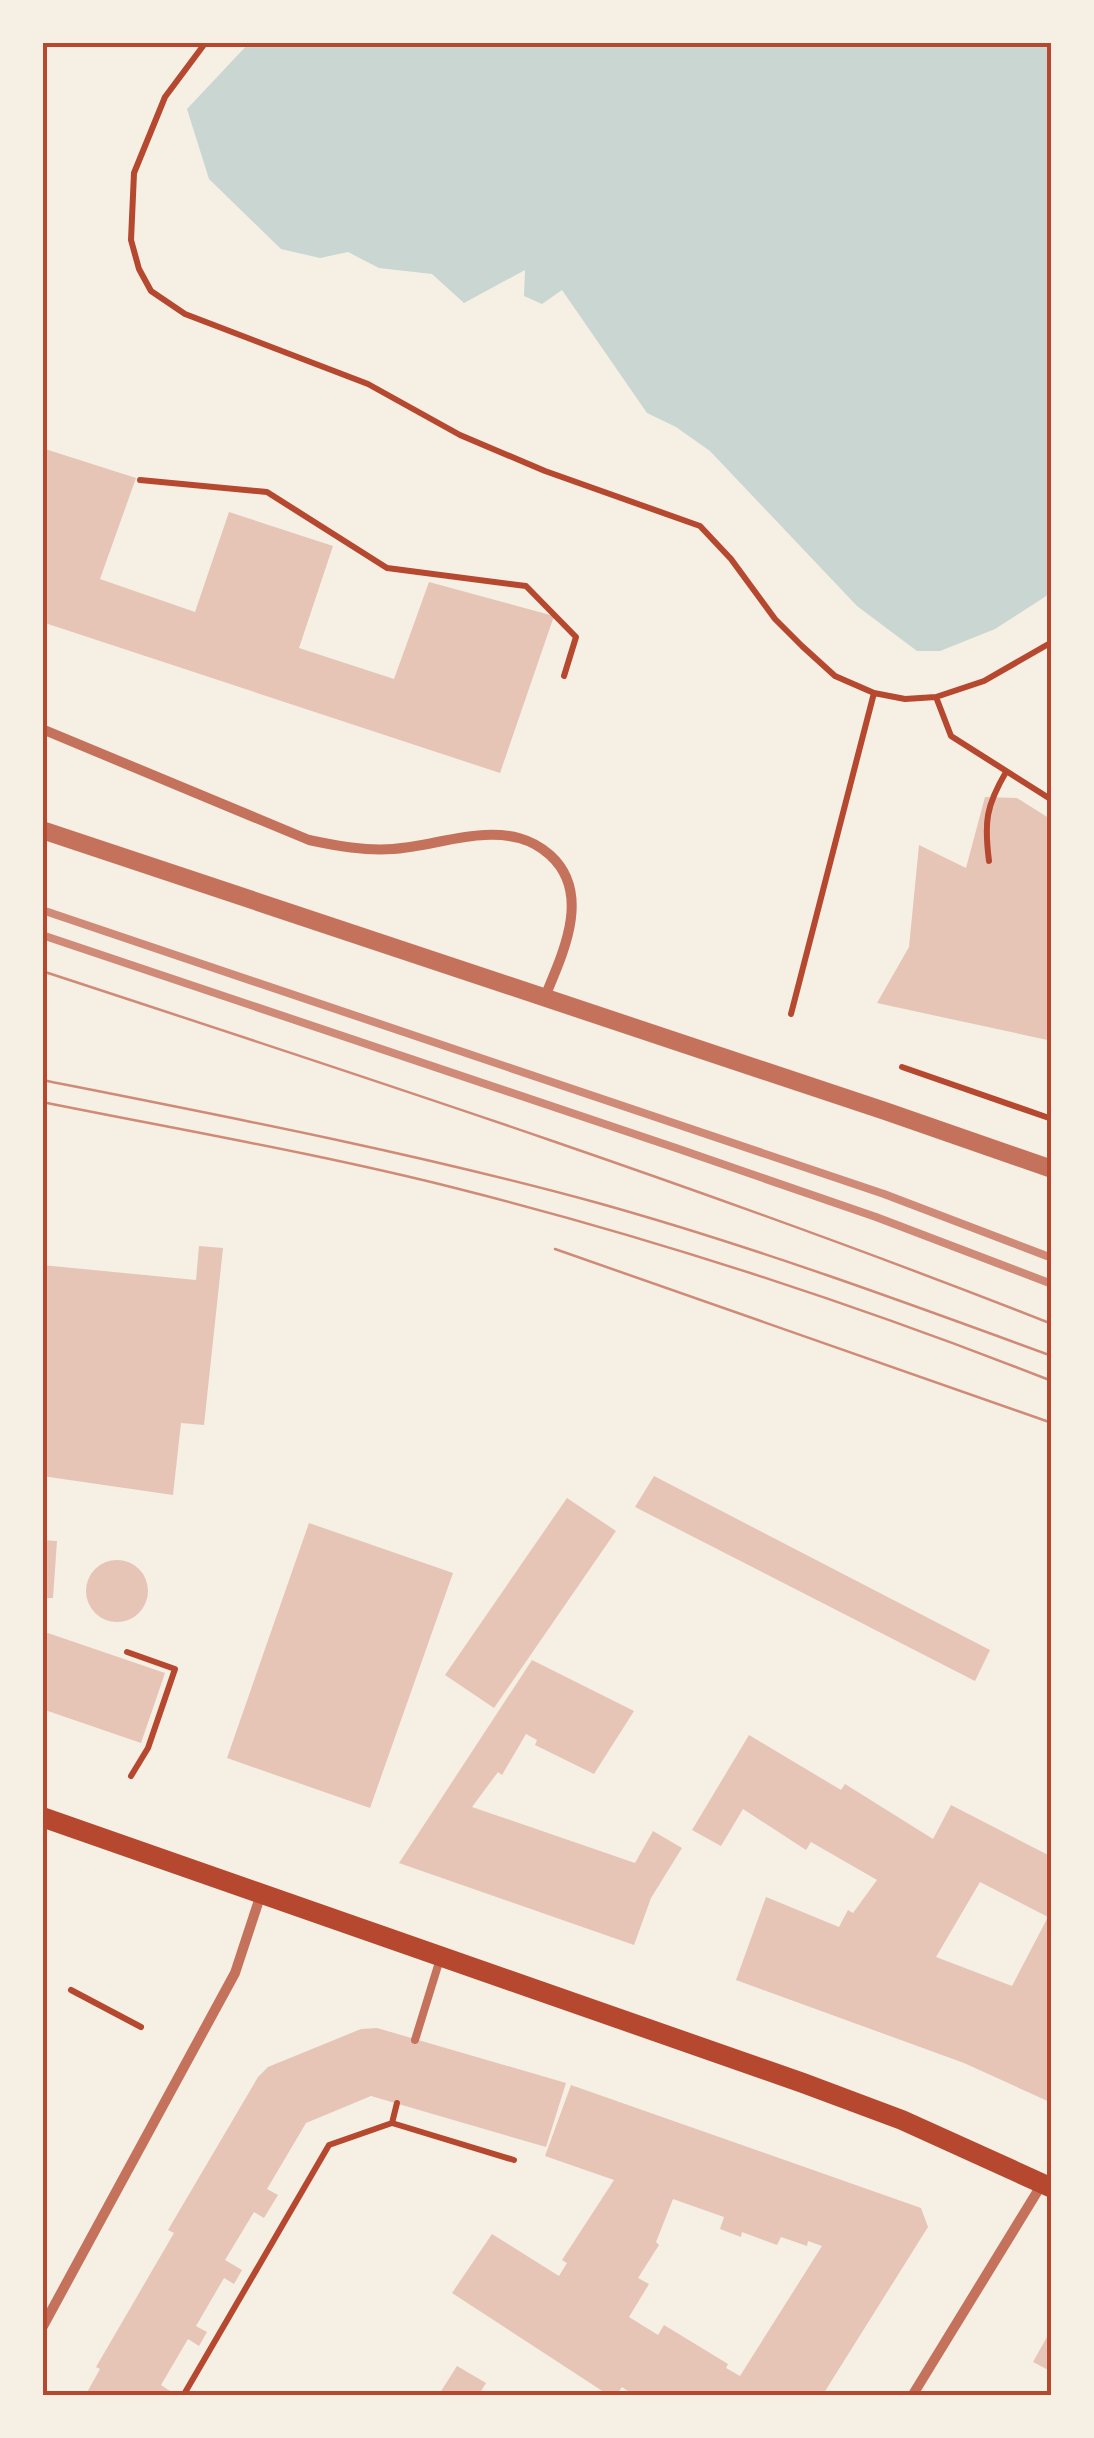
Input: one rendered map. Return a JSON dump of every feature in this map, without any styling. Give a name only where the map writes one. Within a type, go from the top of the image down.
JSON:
[{"type":"main road","points":[[42,1817],[441,1954],[902,2120],[1047,2185]]},
{"type":"street","points":[[42,729],[309,840],[389,850],[482,835],[508,835],[537,844],[566,875],[573,900],[571,924],[544,999]]},
{"type":"street","points":[[42,830],[1052,1169]]},
{"type":"street","points":[[42,2328],[234,1973],[261,1894]]},
{"type":"street","points":[[912,2396],[1047,2185]]},
{"type":"lane","points":[[416,2040],[441,1954]]},
{"type":"path","points":[[206,42],[165,97],[134,173],[132,240],[139,270],[150,291],[185,314],[368,384],[460,436],[700,526],[802,646],[835,676],[874,693],[905,698],[936,696],[984,681],[1052,642]]},
{"type":"path","points":[[140,480],[266,492],[387,568],[526,586],[576,637],[564,676]]},
{"type":"path","points":[[791,1014],[874,693]]},
{"type":"path","points":[[936,696],[950,736],[1052,800]]},
{"type":"path","points":[[990,861],[984,827],[992,796],[1006,772]]},
{"type":"path","points":[[902,1067],[1052,1119]]},
{"type":"path","points":[[127,1652],[176,1669],[148,1748],[131,1776]]},
{"type":"path","points":[[71,1990],[142,2026]]},
{"type":"path","points":[[392,2123],[397,2103]]},
{"type":"path","points":[[183,2396],[329,2145],[392,2123],[514,2160]]},
{"type":"shaded area","points":[[250,42],[1051,43],[1051,593],[995,629],[940,651],[917,651],[857,606],[710,451],[647,413],[562,290],[542,304],[524,296],[525,270],[464,303],[432,274],[379,268],[348,252],[320,258],[281,249],[209,179],[187,109]]},
{"type":"building","points":[[42,448],[136,478],[100,579],[195,612],[229,512],[333,546],[299,648],[394,679],[429,582],[554,616],[500,773],[42,622]]},
{"type":"building","points":[[985,797],[1017,798],[1052,820],[1052,1041],[877,1003],[909,947],[919,845],[966,868]]},
{"type":"building","points":[[199,1246],[223,1248],[204,1425],[181,1423],[173,1495],[42,1476],[42,1265],[196,1280]]},
{"type":"building","points":[[654,1476],[990,1650],[975,1681],[635,1507]]},
{"type":"building","points":[[567,1498],[616,1531],[494,1708],[445,1675]]},
{"type":"building","points":[[309,1523],[453,1573],[370,1808],[227,1758]]},
{"type":"building","points":[[42,1540],[57,1541],[53,1598],[42,1598]]},
{"type":"building","points":[[117,1560],[139,1569],[148,1591],[139,1613],[117,1622],[95,1613],[86,1591],[95,1569]]},
{"type":"building","points":[[42,1631],[165,1673],[141,1743],[42,1709]]},
{"type":"building","points":[[532,1660],[634,1711],[594,1774],[535,1745],[537,1740],[526,1734],[502,1775],[498,1772],[472,1807],[635,1863],[653,1831],[682,1848],[651,1898],[634,1945],[399,1863]]},
{"type":"building","points":[[749,1735],[841,1790],[845,1784],[933,1839],[951,1805],[1052,1857],[1052,2103],[964,2063],[736,1980],[766,1897],[839,1927],[848,1910],[853,1913],[877,1880],[811,1842],[806,1850],[743,1809],[721,1846],[692,1830]],"holes":[[[980,1882],[1048,1917],[1012,1986],[936,1957]]]},
{"type":"building","points":[[377,2028],[566,2083],[546,2147],[371,2096],[306,2123],[267,2189],[278,2195],[264,2218],[254,2212],[225,2260],[242,2270],[234,2284],[224,2278],[196,2326],[207,2332],[199,2346],[188,2339],[161,2385],[173,2393],[171,2396],[85,2396],[100,2369],[96,2367],[174,2233],[168,2230],[258,2077],[268,2067],[361,2029]]},
{"type":"building","points":[[571,2085],[921,2208],[928,2227],[822,2396],[635,2396],[622,2387],[616,2396],[610,2396],[452,2293],[492,2234],[559,2276],[567,2263],[562,2260],[614,2180],[545,2156]],"holes":[[[673,2199],[724,2217],[720,2229],[741,2237],[742,2232],[777,2245],[781,2237],[807,2246],[808,2241],[822,2246],[740,2376],[726,2368],[728,2364],[664,2325],[658,2335],[629,2317],[649,2284],[638,2278],[659,2245],[656,2242]]]},
{"type":"building","points":[[1052,2328],[1052,2372],[1033,2362]]},
{"type":"building","points":[[457,2366],[486,2383],[478,2396],[438,2396]]},
{"type":"tram line","points":[[42,971],[676,1184],[1052,1324]]},
{"type":"tram line","points":[[42,1080],[391,1152],[598,1203],[770,1256],[1052,1356]]},
{"type":"tram line","points":[[42,1102],[355,1165],[535,1209],[758,1276],[1052,1381]]},
{"type":"tram line","points":[[555,1249],[1052,1423]]},
{"type":"railway","points":[[42,910],[884,1194],[1052,1258]]},
{"type":"railway","points":[[42,935],[876,1217],[1052,1284]]}]
